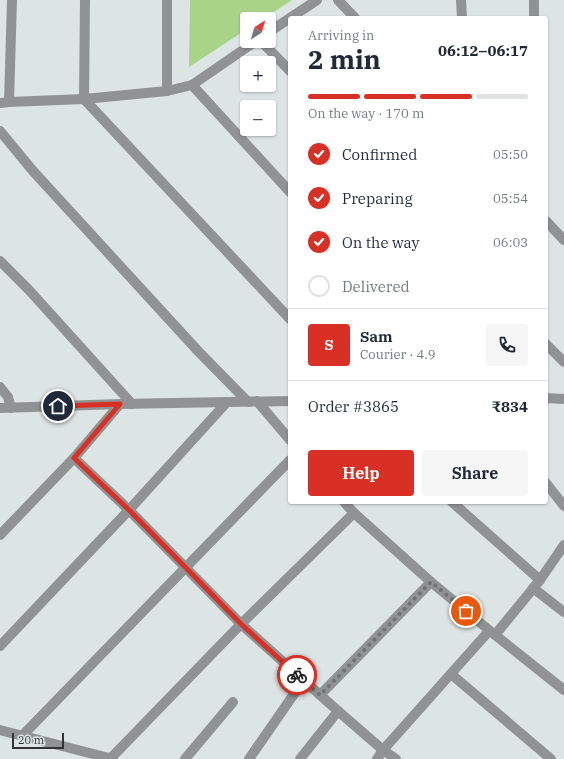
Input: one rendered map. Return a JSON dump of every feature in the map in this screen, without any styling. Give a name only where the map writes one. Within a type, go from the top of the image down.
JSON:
[{"type":"street","points":[[12,0],[5,102],[84,99],[167,92],[192,85],[246,48]]},
{"type":"street","points":[[85,0],[84,99],[288,317]]},
{"type":"street","points":[[167,92],[168,0]]},
{"type":"street","points":[[292,16],[316,0]]},
{"type":"street","points":[[338,0],[353,16]]},
{"type":"street","points":[[461,0],[462,16]]},
{"type":"street","points":[[534,0],[534,16]]},
{"type":"street","points":[[276,27],[288,19]]},
{"type":"street","points":[[268,48],[288,69]]},
{"type":"street","points":[[192,85],[288,190]]},
{"type":"street","points":[[0,131],[43,182],[198,351],[288,438]]},
{"type":"street","points":[[548,222],[564,240]]},
{"type":"street","points":[[0,261],[29,290],[132,404]]},
{"type":"street","points":[[548,346],[564,362]]},
{"type":"street","points":[[0,387],[8,397],[11,408]]},
{"type":"street","points":[[548,398],[564,399]]},
{"type":"street","points":[[0,408],[288,401]]},
{"type":"street","points":[[0,646],[129,510],[227,402]]},
{"type":"street","points":[[0,535],[74,458],[120,404]]},
{"type":"street","points":[[74,458],[129,510],[241,624],[303,681],[383,750],[396,759]]},
{"type":"street","points":[[22,736],[288,462]]},
{"type":"street","points":[[548,486],[564,506]]},
{"type":"street","points":[[346,504],[431,582],[564,690]]},
{"type":"street","points":[[454,504],[540,580]]},
{"type":"street","points":[[0,730],[84,756],[112,759],[241,624],[354,513]]},
{"type":"street","points":[[377,759],[383,750],[451,674],[492,633],[540,580],[564,545]]},
{"type":"street","points":[[320,695],[431,582]]},
{"type":"street","points":[[533,588],[564,612]]},
{"type":"street","points":[[451,674],[551,759]]},
{"type":"street","points":[[249,759],[303,681]]},
{"type":"street","points":[[185,759],[233,702]]},
{"type":"street","points":[[300,759],[338,711]]},
{"type":"green space","points":[[190,0],[292,0],[274,12],[240,12],[240,34],[189,67]]},
{"type":"way so far","points":[[297,675],[320,695],[431,582],[466,611]]},
{"type":"route","points":[[58,406],[120,404],[74,458],[129,510],[241,624],[297,675]]}]
